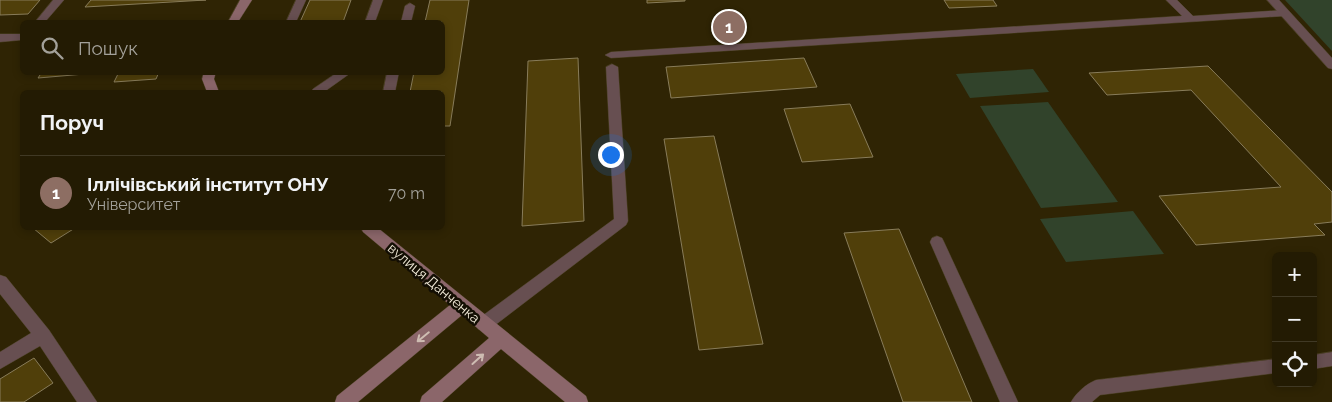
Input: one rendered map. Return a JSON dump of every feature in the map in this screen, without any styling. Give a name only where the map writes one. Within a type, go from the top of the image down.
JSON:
[{"type":"main road","points":[[234,20],[246,0]]},
{"type":"main road","points":[[209,75],[208,79],[212,90]]},
{"type":"main road","name":"вулиця Данченка","points":[[370,230],[579,402]]},
{"type":"main road","points":[[344,402],[461,306]]},
{"type":"main road","points":[[428,402],[501,338]]},
{"type":"street","points":[[1273,0],[1332,65]]},
{"type":"street","points":[[0,38],[20,37]]},
{"type":"street","points":[[0,282],[43,335],[88,402]]},
{"type":"street","points":[[0,361],[43,335]]},
{"type":"lane","points":[[42,20],[59,0]]},
{"type":"lane","points":[[293,20],[301,0]]},
{"type":"lane","points":[[371,20],[378,0]]},
{"type":"lane","points":[[1171,0],[1191,19]]},
{"type":"lane","points":[[406,20],[410,6]]},
{"type":"lane","points":[[484,324],[621,221],[612,61],[1285,13]]},
{"type":"lane","points":[[321,90],[343,75]]},
{"type":"lane","points":[[390,90],[393,75]]},
{"type":"lane","points":[[936,242],[1009,402]]},
{"type":"lane","points":[[1317,361],[1332,359]]},
{"type":"lane","points":[[1080,402],[1096,388],[1272,366]]},
{"type":"green space","points":[[1285,0],[1332,0],[1332,51]]},
{"type":"green space","points":[[1033,69],[1049,92],[970,98],[956,74]]},
{"type":"green space","points":[[1048,102],[1118,202],[1041,208],[980,106]]},
{"type":"green space","points":[[1133,211],[1164,254],[1066,262],[1040,219]]},
{"type":"building","points":[[0,0],[40,0],[28,14],[0,15]]},
{"type":"building","points":[[91,0],[206,0],[85,7]]},
{"type":"building","points":[[310,0],[351,0],[344,20],[301,20]]},
{"type":"building","points":[[430,0],[469,0],[450,126],[445,126],[445,90],[410,90],[413,75],[445,75],[445,20],[425,20]]},
{"type":"building","points":[[647,0],[685,0],[685,1],[647,3]]},
{"type":"building","points":[[944,0],[993,0],[997,6],[949,8]]},
{"type":"building","points":[[578,58],[584,221],[522,226],[528,61]]},
{"type":"building","points":[[804,58],[817,87],[671,98],[666,67]]},
{"type":"building","points":[[1208,66],[1332,192],[1332,222],[1314,224],[1325,235],[1196,245],[1159,196],[1281,187],[1191,90],[1107,95],[1089,73]]},
{"type":"building","points":[[40,75],[73,75],[38,78]]},
{"type":"building","points":[[118,75],[158,75],[156,79],[114,82]]},
{"type":"building","points":[[850,104],[873,157],[802,162],[784,109]]},
{"type":"building","points":[[714,136],[763,344],[699,350],[664,139]]},
{"type":"building","points":[[899,229],[972,402],[903,402],[844,233]]},
{"type":"building","points":[[35,230],[72,230],[51,243]]},
{"type":"building","points":[[34,358],[53,383],[24,402],[0,402],[0,379]]},
{"type":"place","name":"Іллічівський інститут ОНУ","points":[[729,27]]}]
